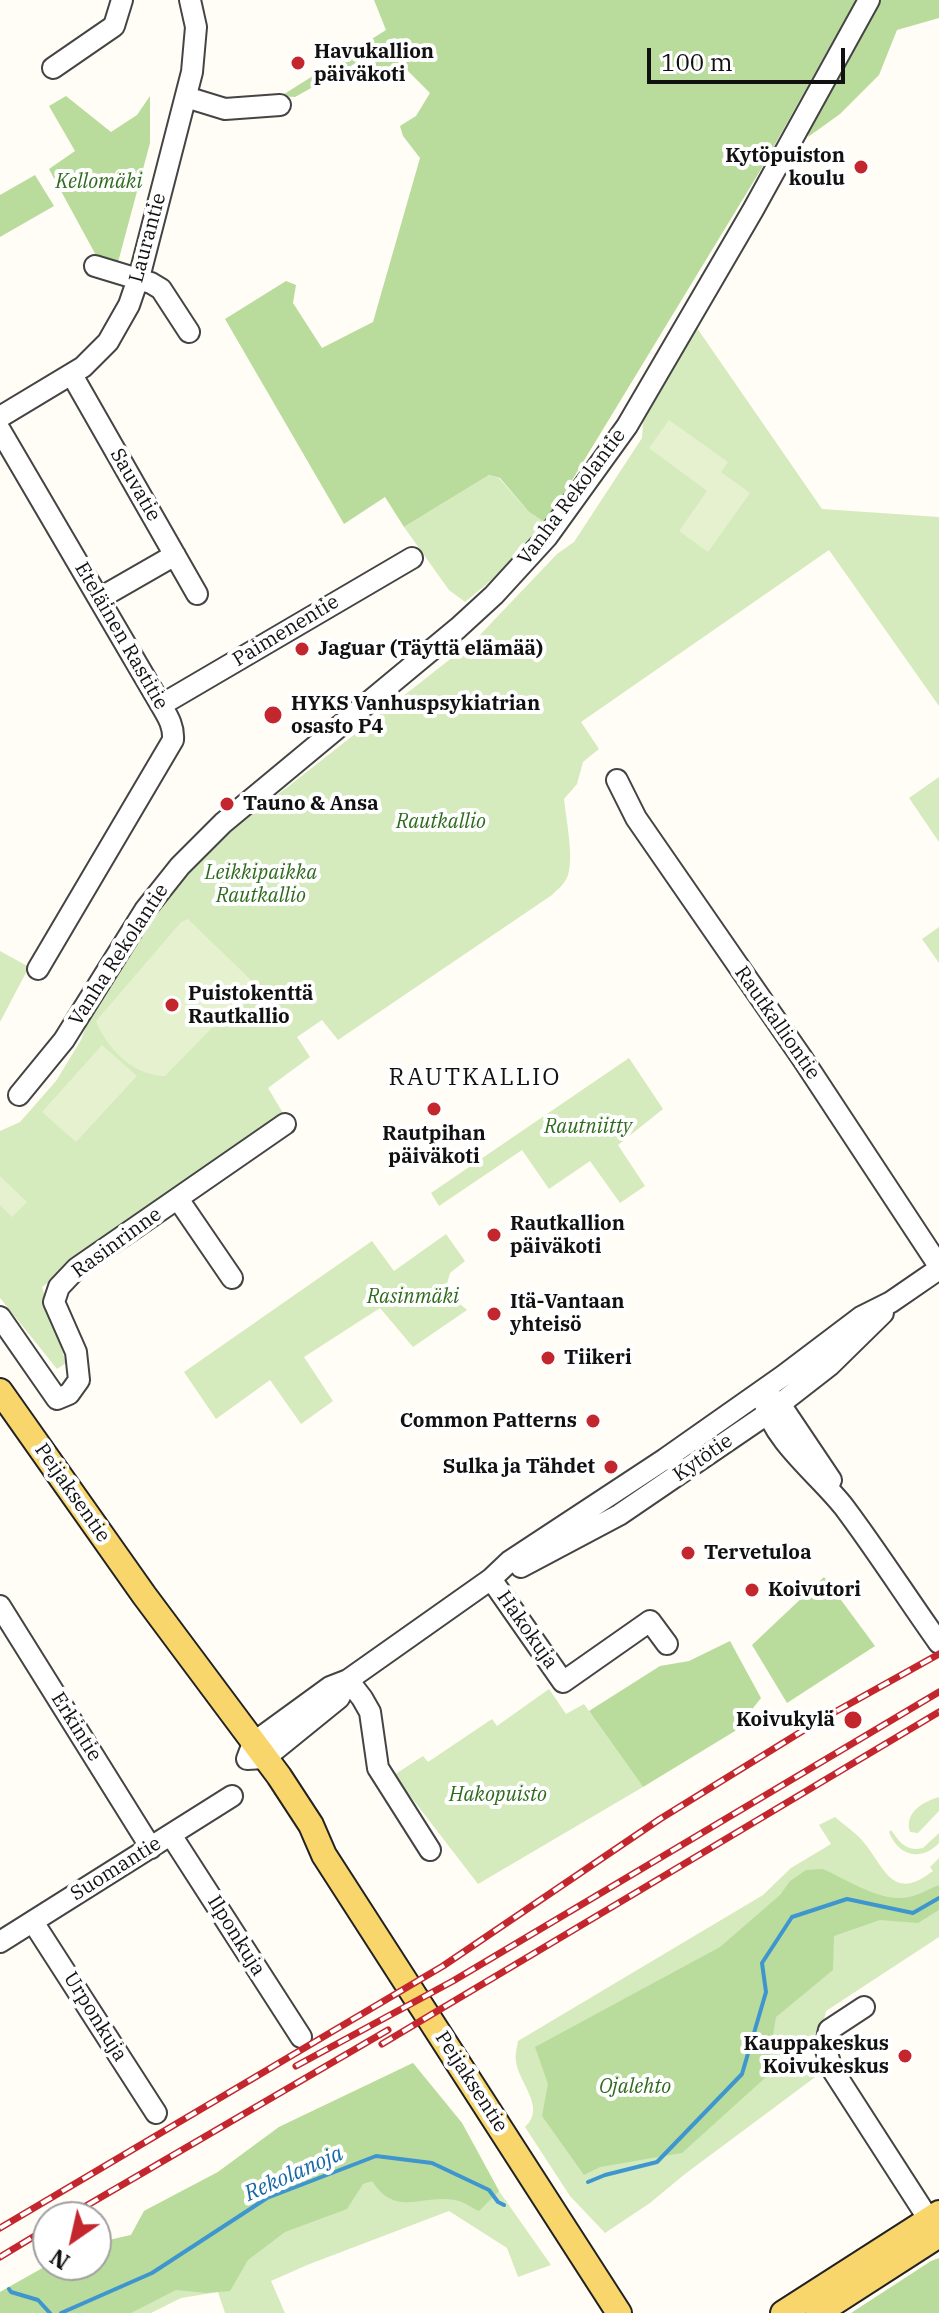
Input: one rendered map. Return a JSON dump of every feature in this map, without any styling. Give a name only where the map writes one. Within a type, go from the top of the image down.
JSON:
[{"type":"main road","name":"Peijaksentie","points":[[4,1404],[255,1753],[311,1825],[322,1852],[619,2313]]},
{"type":"main road","points":[[783,2313],[936,2226]]},
{"type":"main road","points":[[818,2313],[936,2226]]},
{"type":"street","points":[[53,68],[114,26],[122,0]]},
{"type":"street","name":"Laurantie","points":[[0,417],[72,375],[108,342],[119,326],[138,279],[192,72],[196,27],[190,0]]},
{"type":"street","name":"Vanha Rekolantie","points":[[19,1095],[64,1040],[145,910],[180,866],[223,823],[458,628],[494,595],[547,537],[606,457],[659,374],[869,0]]},
{"type":"street","points":[[186,97],[225,109],[280,105]]},
{"type":"street","points":[[95,266],[161,289],[189,332]]},
{"type":"street","name":"Sauvatie","points":[[72,375],[197,594]]},
{"type":"street","name":"Eteläinen Rastitie","points":[[0,430],[172,724],[173,740],[38,969]]},
{"type":"street","points":[[100,598],[175,555]]},
{"type":"street","name":"Paimenentie","points":[[161,705],[412,558]]},
{"type":"street","name":"Rautkalliontie","points":[[617,780],[636,818],[802,1058],[939,1267]]},
{"type":"street","name":"Rasinrinne","points":[[0,1317],[57,1399],[69,1394],[79,1380],[76,1352],[54,1302],[59,1287],[77,1268],[285,1124]]},
{"type":"street","points":[[178,1199],[232,1278]]},
{"type":"street","name":"Kytötie","points":[[255,1753],[339,1698],[348,1680],[491,1579],[505,1565],[762,1391],[861,1317],[891,1302],[939,1267]]},
{"type":"street","name":"Kytötie","points":[[491,1579],[510,1573],[619,1515],[774,1409],[830,1365],[876,1321],[891,1302]]},
{"type":"street","points":[[762,1391],[818,1480],[842,1505],[939,1643]]},
{"type":"street","name":"Hakokuja","points":[[491,1579],[563,1682],[650,1621],[667,1644]]},
{"type":"street","name":"Erkintie","points":[[0,1606],[151,1848]]},
{"type":"street","points":[[348,1680],[370,1712],[378,1768],[430,1850]]},
{"type":"street","name":"Suomantie","points":[[0,1942],[232,1796]]},
{"type":"street","name":"Ilponkuja","points":[[171,1835],[301,2037]]},
{"type":"street","name":"Urponkuja","points":[[33,1922],[156,2113]]},
{"type":"street","points":[[864,2007],[829,2030],[825,2047],[832,2069],[936,2226]]},
{"type":"green space","points":[[374,0],[856,0],[760,171],[546,523],[529,512],[500,478],[489,475],[404,527],[385,497],[344,524],[225,319],[286,281],[296,285],[293,303],[322,348],[373,322],[420,158],[403,136],[400,126],[416,116],[430,93],[406,69],[384,78],[365,58],[295,97],[281,96],[386,30]]},
{"type":"green space","points":[[879,0],[939,0],[939,18],[897,30],[879,75],[840,114],[808,137],[811,123]]},
{"type":"green space","name":"Kellomäki","points":[[66,96],[111,132],[137,115],[150,96],[150,143],[117,266],[98,259],[49,169],[75,151],[49,106]]},
{"type":"green space","points":[[35,175],[54,206],[0,237],[0,195]]},
{"type":"green space","name":"Rautkallio","points":[[697,328],[822,509],[939,517],[939,706],[829,550],[581,722],[599,749],[583,762],[577,784],[564,799],[570,867],[563,884],[552,895],[338,1040],[322,1020],[297,1037],[310,1057],[268,1088],[286,1118],[42,1287],[66,1363],[57,1369],[0,1298],[0,1131],[20,1122],[56,1081],[81,1040],[91,1013],[154,914],[198,860],[232,826],[285,789],[477,638],[557,554],[574,542],[642,438],[643,422]]},
{"type":"green space","points":[[669,420],[728,462],[721,472],[750,493],[708,552],[679,531],[707,491],[649,448]]},
{"type":"green space","points":[[489,475],[499,478],[529,512],[546,523],[506,568],[465,602],[449,590],[404,527]]},
{"type":"green space","points":[[939,777],[939,842],[909,798]]},
{"type":"green space","name":"Puistokenttä Rautkallio","points":[[188,919],[252,981],[251,988],[165,1076],[154,1075],[132,1066],[114,1051],[96,1021],[181,922]]},
{"type":"green space","points":[[939,927],[939,963],[922,939]]},
{"type":"green space","points":[[0,951],[29,967],[0,1022]]},
{"type":"green space","points":[[102,1045],[137,1076],[76,1142],[42,1112]]},
{"type":"green space","name":"Rautniitty","points":[[629,1058],[663,1109],[618,1145],[645,1186],[620,1203],[590,1161],[549,1189],[522,1150],[439,1206],[431,1193]]},
{"type":"green space","points":[[0,1176],[27,1202],[12,1217],[0,1205]]},
{"type":"green space","name":"Rasinmäki","points":[[446,1234],[465,1261],[450,1273],[445,1291],[467,1310],[413,1347],[380,1308],[304,1357],[333,1401],[301,1424],[270,1380],[216,1419],[184,1372],[372,1241],[394,1271]]},
{"type":"green space","points":[[824,1577],[875,1646],[787,1703],[752,1645]]},
{"type":"green space","points":[[730,1641],[761,1698],[735,1731],[643,1787],[589,1711],[660,1666],[689,1661]]},
{"type":"green space","name":"Hakopuisto","points":[[549,1689],[566,1714],[584,1704],[643,1787],[478,1884],[394,1775],[423,1756],[428,1762],[492,1719],[497,1726]]},
{"type":"green space","points":[[939,1797],[939,1811],[918,1833],[910,1832],[910,1819],[916,1809]]},
{"type":"green space","name":"Ojalehto","points":[[835,1817],[860,1838],[883,1869],[898,1882],[907,1884],[919,1880],[933,1871],[930,1867],[939,1858],[939,1937],[826,2011],[823,2024],[800,2052],[818,2075],[650,2203],[605,2233],[570,2196],[525,2127],[533,2111],[516,2061],[518,2041],[763,1895],[791,1868],[831,1844],[819,1825]]},
{"type":"green space","points":[[891,1830],[904,1845],[912,1849],[923,1848],[939,1833],[939,1843],[925,1853],[911,1854],[898,1847],[889,1832]]},
{"type":"green space","name":"Ojalehto","points":[[823,1869],[887,1897],[909,1897],[939,1885],[939,1910],[918,1923],[880,1920],[834,1936],[833,1970],[776,2017],[766,2077],[682,2153],[600,2167],[584,2175],[542,2116],[548,2084],[535,2047],[720,1947],[780,1895],[790,1881],[806,1870]]},
{"type":"green space","points":[[413,2063],[462,2123],[499,2191],[551,2265],[518,2277],[507,2248],[449,2211],[271,2281],[285,2313],[225,2313],[218,2292],[181,2298],[151,2313],[0,2313],[0,2292],[32,2274],[32,2281],[112,2281],[112,2239],[131,2235],[144,2211],[218,2172],[279,2127]]},
{"type":"green space","points":[[413,2063],[462,2123],[499,2191],[479,2211],[455,2200],[400,2202],[390,2199],[372,2181],[363,2184],[347,2209],[285,2232],[248,2260],[230,2291],[206,2293],[176,2290],[131,2313],[0,2313],[0,2292],[32,2274],[32,2281],[112,2281],[112,2239],[131,2235],[144,2211],[218,2172],[279,2127]]},
{"type":"green space","points":[[939,2258],[939,2313],[851,2313],[931,2261]]},
{"type":"waterway","name":"Rekolanoja","points":[[588,2182],[657,2162],[742,2074],[766,1992],[762,1963],[792,1917],[847,1899],[913,1913],[939,1898]]},
{"type":"waterway","name":"Rekolanoja","points":[[61,2313],[152,2273],[267,2198],[376,2156],[432,2163],[489,2190],[504,2205]]},
{"type":"waterway","points":[[9,2289],[38,2300],[50,2313]]},
{"type":"railway","points":[[0,2228],[443,1966],[660,1819],[817,1722],[939,1654]]},
{"type":"railway","points":[[296,2066],[453,1981],[939,1692]]},
{"type":"railway","points":[[382,2044],[939,1712]]},
{"type":"railway","points":[[94,2201],[388,2030]]},
{"type":"railway","points":[[0,2257],[32,2238]]},
{"type":"place","name":"Havukallion päiväkoti","points":[[298,63]]},
{"type":"place","name":"Kytöpuiston koulu","points":[[861,167]]},
{"type":"place","name":"Jaguar (Täyttä elämää)","points":[[302,649]]},
{"type":"place","name":"HYKS Vanhuspsykiatrian osasto P4","points":[[273,715]]},
{"type":"place","name":"Tauno & Ansa","points":[[227,804]]},
{"type":"place","name":"Puistokenttä Rautkallio","points":[[172,1005]]},
{"type":"place","name":"Rautpihan päiväkoti","points":[[434,1109]]},
{"type":"place","name":"Rautkallion päiväkoti","points":[[494,1235]]},
{"type":"place","name":"Itä-Vantaan yhteisö","points":[[494,1314]]},
{"type":"place","name":"Tiikeri","points":[[548,1358]]},
{"type":"place","name":"Common Patterns","points":[[593,1421]]},
{"type":"place","name":"Sulka ja Tähdet","points":[[611,1467]]},
{"type":"place","name":"Tervetuloa","points":[[688,1553]]},
{"type":"place","name":"Koivutori","points":[[752,1590]]},
{"type":"place","name":"Koivukylä","points":[[853,1720]]},
{"type":"place","name":"Kauppakeskus Koivukeskus","points":[[905,2056]]},
{"type":"district","name":"RAUTKALLIO","points":[[475,1078]]},
{"type":"park label","name":"Leikkipaikka Rautkallio","points":[[261,884]]}]
